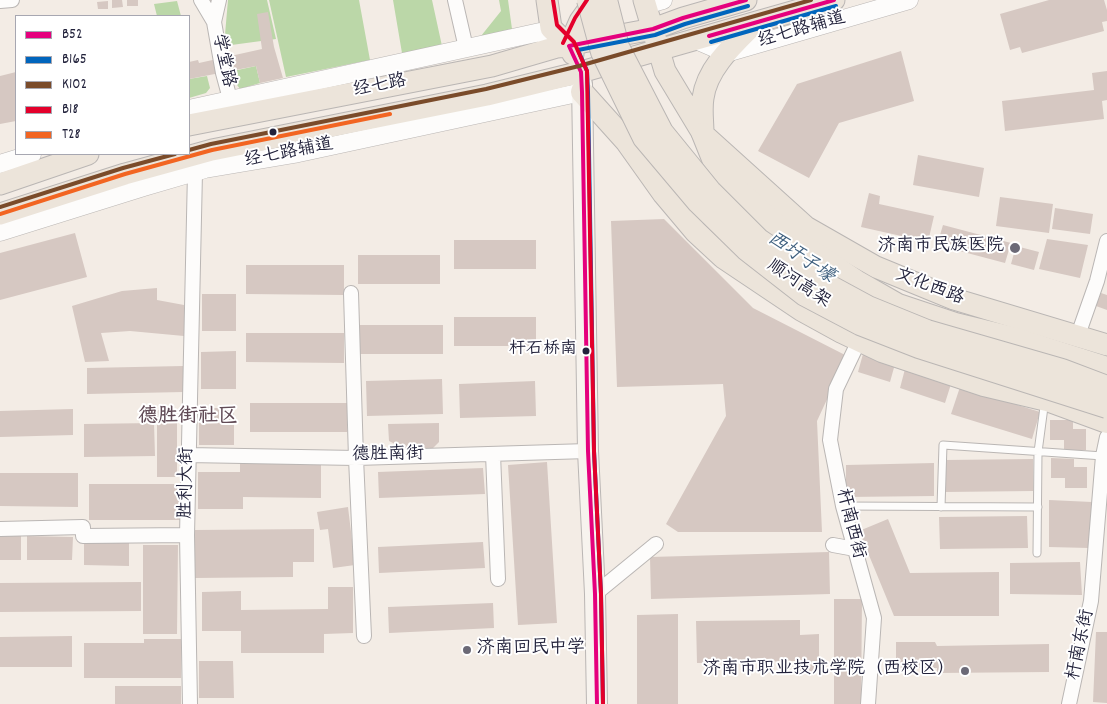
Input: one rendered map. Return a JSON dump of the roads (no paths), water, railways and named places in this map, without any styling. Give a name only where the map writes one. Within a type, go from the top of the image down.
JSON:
[{"type":"highway","name":"顺河高架","points":[[583,18],[618,47],[662,132],[710,191],[759,240],[820,281],[868,307],[927,332],[1062,370],[1107,387]]},
{"type":"highway","name":"顺河高架","points":[[583,18],[602,52],[644,138],[698,202],[746,249],[806,295],[860,324],[919,347],[1107,407]]},
{"type":"highway","points":[[586,78],[627,142],[664,194],[696,232],[723,257],[802,310],[882,351],[984,385],[1046,400],[1107,422]]},
{"type":"highway","points":[[703,134],[713,159],[737,189],[775,224],[856,281],[898,305],[956,324],[1016,339],[1107,368]]},
{"type":"main road","points":[[547,0],[551,28],[583,18],[586,78],[588,451],[595,594],[597,704]]},
{"type":"main road","name":"经七路","points":[[190,125],[492,66],[583,18],[643,31],[746,0]]},
{"type":"main road","name":"经七路","points":[[0,214],[124,174],[212,150],[487,95],[586,78],[651,53],[834,0]]},
{"type":"main road","name":"文化西路","points":[[651,2],[643,31],[651,53],[665,71],[703,134],[806,227],[876,267],[954,299],[1107,345]]},
{"type":"main road","points":[[703,134],[703,97],[711,75],[726,53],[756,23]]},
{"type":"main road","points":[[0,184],[85,155]]},
{"type":"street","points":[[0,1],[12,0]]},
{"type":"street","name":"学堂路","points":[[201,0],[214,22],[230,99]]},
{"type":"street","name":"学堂路","points":[[214,22],[219,0]]},
{"type":"street","points":[[455,0],[466,48]]},
{"type":"street","name":"经七路辅道","points":[[726,53],[909,0]]},
{"type":"street","points":[[190,108],[540,32],[583,18]]},
{"type":"street","points":[[696,40],[726,53]]},
{"type":"street","name":"经七路辅道","points":[[0,232],[196,172],[294,154],[586,78]]},
{"type":"street","points":[[0,164],[29,155]]},
{"type":"street","name":"胜利大街","points":[[190,704],[187,535],[196,172]]},
{"type":"street","points":[[1078,335],[1097,282],[1107,241]]},
{"type":"street","points":[[351,293],[364,636]]},
{"type":"street","points":[[780,306],[856,347],[1044,407],[1107,431]]},
{"type":"street","name":"杆南西街","points":[[856,347],[836,388],[830,440],[843,506],[874,618],[868,704]]},
{"type":"street","name":"杆南东街","points":[[1069,704],[1091,601],[1103,456],[1107,437]]},
{"type":"street","name":"德胜南街","points":[[188,455],[356,458],[588,451]]},
{"type":"street","points":[[493,454],[498,579]]},
{"type":"street","points":[[0,528],[83,528],[83,536],[187,535]]},
{"type":"street","points":[[595,594],[656,544]]},
{"type":"street","points":[[833,545],[855,549]]},
{"type":"lane","points":[[1037,553],[1038,452],[1044,407]]},
{"type":"lane","points":[[941,507],[943,445],[1103,456]]},
{"type":"lane","points":[[843,506],[1038,507]]},
{"type":"place","name":"济南市民族医院","points":[[1015,248]]},
{"type":"place","name":"杆石桥南","points":[[586,351]]},
{"type":"place","name":"济南回民中学","points":[[467,650]]},
{"type":"place","name":"济南市职业技术学院（西校区）","points":[[965,671]]},
{"type":"district","name":"德胜街社区","points":[[188,418]]},
{"type":"water label","name":"西圩子壕","points":[[800,259]]}]
